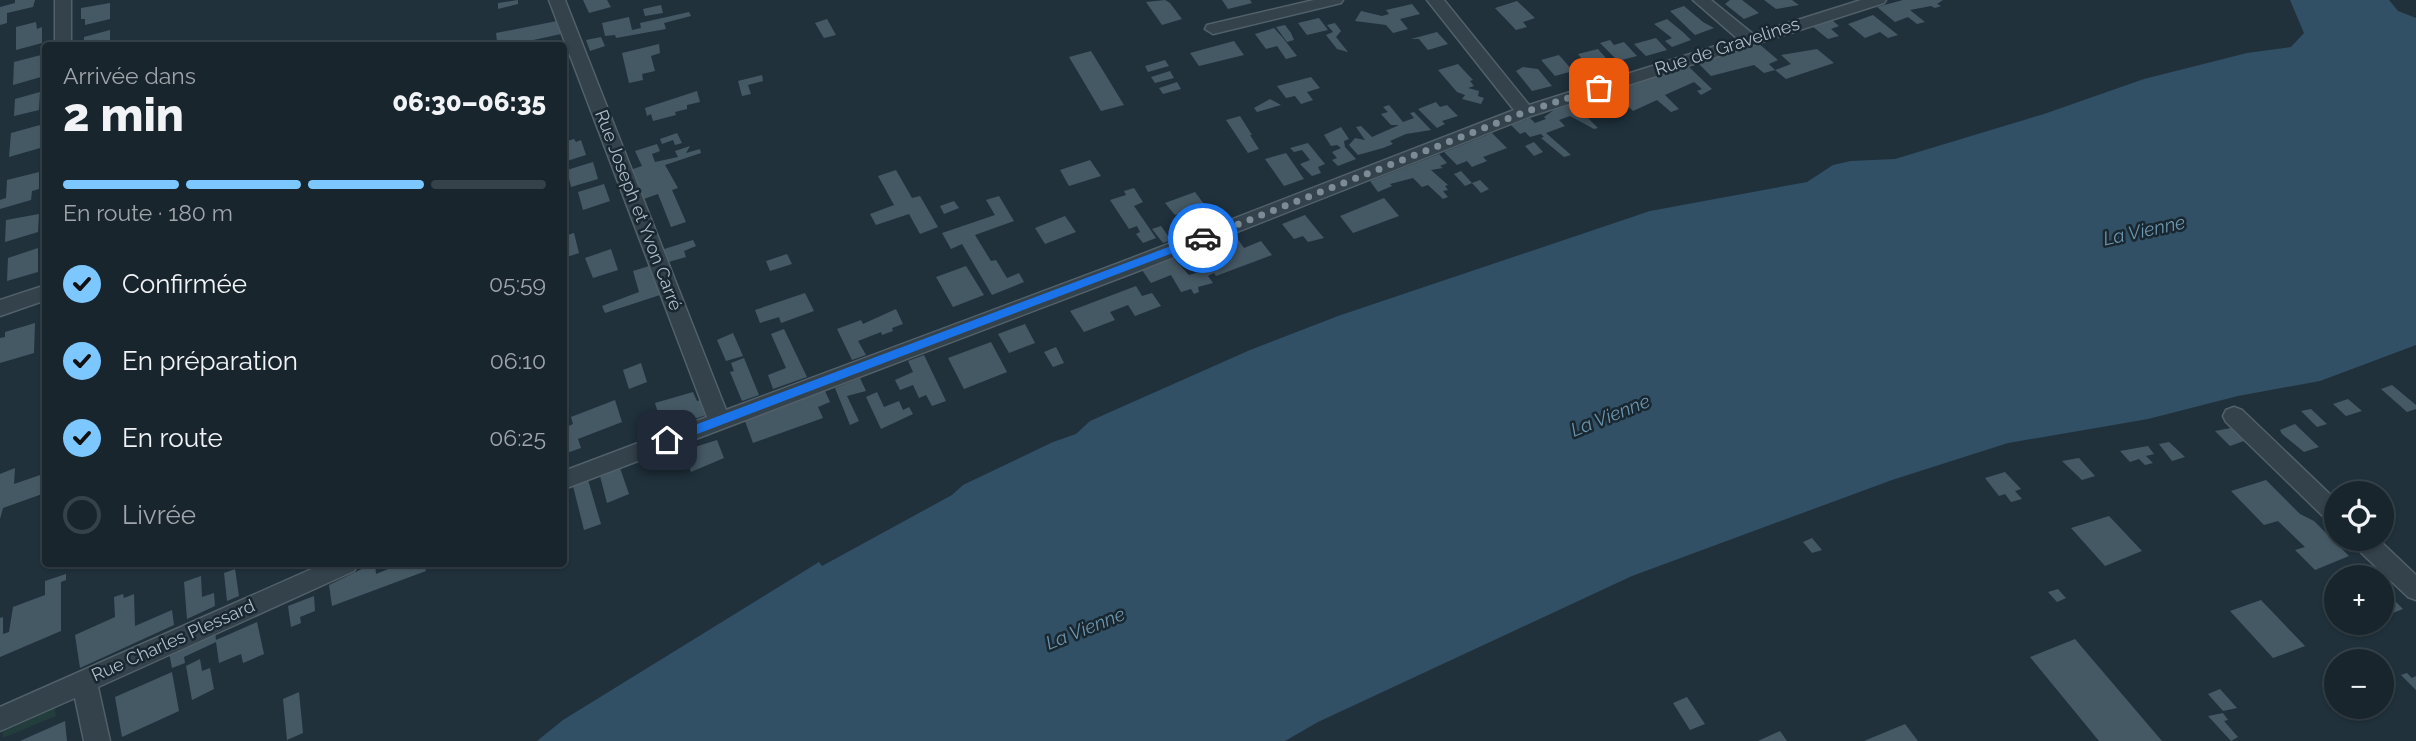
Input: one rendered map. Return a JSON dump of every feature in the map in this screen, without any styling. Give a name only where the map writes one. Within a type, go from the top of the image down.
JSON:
[{"type":"street","points":[[63,0],[63,42]]},
{"type":"street","name":"Rue Joseph et Yvon Carré","points":[[557,0],[719,421]]},
{"type":"street","points":[[1213,29],[1335,0]]},
{"type":"street","points":[[1435,0],[1525,112]]},
{"type":"street","points":[[1701,0],[1748,39]]},
{"type":"street","name":"Rue de Gravelines","points":[[719,421],[989,320],[1525,112],[1748,39],[1878,0]]},
{"type":"street","points":[[0,308],[42,293]]},
{"type":"street","points":[[2234,416],[2324,502]]},
{"type":"street","points":[[567,479],[719,421]]},
{"type":"street","points":[[2375,551],[2416,590]]},
{"type":"street","name":"Rue Charles Plessard","points":[[0,719],[339,567]]},
{"type":"street","points":[[84,681],[97,741]]},
{"type":"green space","points":[[54,705],[56,716],[3,738],[2,730]]},
{"type":"water","name":"La Vienne","points":[[2290,0],[2389,0],[2398,11],[2416,18],[2416,345],[2320,381],[2238,396],[2148,419],[2008,443],[1892,480],[1632,576],[1318,722],[1285,741],[537,741],[563,720],[819,562],[822,566],[952,495],[963,485],[1053,442],[1076,434],[1090,421],[1250,350],[1338,316],[1650,211],[1807,182],[1833,165],[1851,161],[1895,159],[2044,114],[2144,79],[2247,53],[2291,47],[2304,33]]},
{"type":"building","points":[[15,0],[35,0],[33,7],[7,13],[7,23],[0,25],[0,7],[15,3]]},
{"type":"building","points":[[518,0],[518,4],[498,9],[498,3]]},
{"type":"building","points":[[583,0],[607,0],[611,7],[589,13]]},
{"type":"building","points":[[1165,0],[1182,19],[1162,25],[1146,2]]},
{"type":"building","points":[[1222,0],[1250,0],[1252,3],[1228,9]]},
{"type":"building","points":[[1730,0],[1742,0],[1759,13],[1744,19],[1725,4]]},
{"type":"building","points":[[1764,0],[1792,0],[1799,5],[1776,9]]},
{"type":"building","points":[[1903,0],[1943,0],[1937,4],[1941,6],[1935,8],[1931,6],[1910,10],[1925,22],[1917,24],[1908,17],[1895,22],[1877,7]]},
{"type":"building","points":[[1517,1],[1535,18],[1523,22],[1527,27],[1516,30],[1495,8]]},
{"type":"building","points":[[110,3],[110,19],[85,25],[85,19],[81,19],[81,8]]},
{"type":"building","points":[[1412,4],[1420,14],[1400,19],[1408,29],[1393,33],[1386,25],[1355,21],[1361,11],[1382,16],[1389,14],[1386,10]]},
{"type":"building","points":[[661,5],[663,13],[645,16],[643,9]]},
{"type":"building","points":[[1684,6],[1714,28],[1695,35],[1670,11]]},
{"type":"building","points":[[689,12],[691,16],[664,23],[666,29],[616,38],[615,35],[605,36],[602,23],[629,17],[632,30],[641,28],[640,23]]},
{"type":"building","points":[[1873,15],[1898,35],[1888,38],[1880,32],[1865,38],[1848,24]]},
{"type":"building","points":[[1319,18],[1328,30],[1307,35],[1298,23]]},
{"type":"building","points":[[827,19],[836,35],[824,38],[815,23]]},
{"type":"building","points":[[1667,19],[1691,40],[1672,47],[1665,41],[1672,38],[1654,24]]},
{"type":"building","points":[[1832,20],[1839,26],[1831,29],[1839,36],[1828,39],[1812,26]]},
{"type":"building","points":[[557,21],[561,34],[524,42],[489,42],[497,41],[496,33]]},
{"type":"building","points":[[36,22],[37,29],[42,27],[42,43],[16,50],[16,27]]},
{"type":"building","points":[[1335,23],[1341,31],[1336,37],[1348,52],[1337,49],[1326,35],[1333,32],[1327,25]]},
{"type":"building","points":[[1285,25],[1294,40],[1287,42],[1276,27]]},
{"type":"building","points":[[1274,28],[1297,56],[1286,59],[1277,46],[1266,49],[1255,34]]},
{"type":"building","points":[[110,30],[110,42],[84,42],[84,37]]},
{"type":"building","points":[[1437,32],[1448,44],[1428,50],[1419,39],[1411,39]]},
{"type":"building","points":[[601,37],[605,46],[590,51],[586,40]]},
{"type":"building","points":[[1656,38],[1667,50],[1646,56],[1634,44]]},
{"type":"building","points":[[1610,40],[1614,45],[1624,42],[1637,56],[1618,61],[1600,43]]},
{"type":"building","points":[[1234,41],[1244,55],[1199,66],[1190,53]]},
{"type":"building","points":[[1758,43],[1778,60],[1769,64],[1775,70],[1764,73],[1754,65],[1711,76],[1698,63]]},
{"type":"building","points":[[659,44],[660,53],[651,56],[655,71],[642,74],[643,80],[629,83],[622,53]]},
{"type":"building","points":[[1598,49],[1611,64],[1590,69],[1578,54]]},
{"type":"building","points":[[1817,49],[1834,63],[1786,79],[1775,70],[1791,64],[1781,55]]},
{"type":"building","points":[[1091,51],[1124,105],[1101,111],[1069,57]]},
{"type":"building","points":[[41,55],[41,77],[13,85],[14,62]]},
{"type":"building","points":[[1559,55],[1573,71],[1555,76],[1541,60]]},
{"type":"building","points":[[1165,60],[1169,66],[1148,72],[1145,66]]},
{"type":"building","points":[[1458,64],[1473,80],[1470,81],[1474,86],[1468,88],[1479,91],[1478,96],[1484,98],[1481,104],[1462,99],[1465,95],[1457,92],[1438,70]]},
{"type":"building","points":[[1688,66],[1712,89],[1701,95],[1697,91],[1702,89],[1694,82],[1665,95],[1679,109],[1671,112],[1657,100],[1633,111],[1629,107],[1621,110],[1613,102],[1582,112],[1598,128],[1594,129],[1570,116],[1559,120],[1565,126],[1546,133],[1571,155],[1564,157],[1541,138],[1544,137],[1541,134],[1530,137],[1525,132],[1520,134],[1511,125],[1530,118],[1535,123],[1546,119],[1544,117],[1554,110]]},
{"type":"building","points":[[1523,67],[1538,69],[1552,86],[1532,91],[1516,71]]},
{"type":"building","points":[[1170,71],[1174,78],[1155,83],[1151,77]]},
{"type":"building","points":[[762,75],[763,81],[748,85],[751,94],[742,96],[738,81]]},
{"type":"building","points":[[1311,77],[1320,88],[1307,92],[1313,100],[1301,104],[1295,96],[1286,98],[1277,86]]},
{"type":"building","points":[[1177,82],[1181,89],[1163,94],[1159,88]]},
{"type":"building","points":[[697,91],[700,102],[687,105],[687,109],[675,112],[676,115],[653,121],[651,114],[647,116],[645,108]]},
{"type":"building","points":[[40,92],[39,110],[14,116],[15,99]]},
{"type":"building","points":[[1270,99],[1281,105],[1257,112],[1254,108]]},
{"type":"building","points":[[1436,102],[1440,107],[1447,105],[1458,116],[1442,121],[1445,124],[1437,128],[1418,109]]},
{"type":"building","points":[[1389,105],[1403,122],[1414,118],[1410,113],[1414,112],[1431,130],[1406,134],[1390,141],[1393,144],[1358,155],[1349,145],[1355,138],[1365,140],[1356,127],[1361,126],[1372,137],[1399,125],[1391,125],[1381,114],[1388,112],[1383,107]]},
{"type":"building","points":[[1240,116],[1259,149],[1248,153],[1226,120]]},
{"type":"building","points":[[40,125],[40,148],[9,157],[11,133]]},
{"type":"building","points":[[1341,127],[1349,139],[1344,141],[1345,147],[1356,159],[1338,166],[1332,160],[1337,158],[1332,152],[1341,148],[1337,145],[1331,146],[1324,135]]},
{"type":"building","points":[[677,133],[682,143],[675,145],[673,140],[662,144],[660,139]]},
{"type":"building","points":[[1492,133],[1507,148],[1483,157],[1487,161],[1472,167],[1467,161],[1457,165],[1444,152]]},
{"type":"building","points":[[581,140],[586,155],[567,161],[567,141]]},
{"type":"building","points":[[1534,142],[1543,152],[1534,156],[1525,146]]},
{"type":"building","points":[[1308,143],[1325,164],[1318,167],[1321,173],[1312,176],[1300,164],[1310,160],[1302,150],[1294,152],[1290,148]]},
{"type":"building","points":[[657,144],[660,151],[652,154],[655,162],[678,157],[675,151],[690,146],[686,153],[700,149],[701,153],[665,165],[678,188],[672,190],[686,222],[671,227],[658,194],[641,200],[627,171],[642,166],[635,151]]},
{"type":"building","points":[[1286,153],[1304,179],[1284,186],[1265,159]]},
{"type":"building","points":[[1439,154],[1447,163],[1440,166],[1443,168],[1431,170],[1448,185],[1445,186],[1448,190],[1443,191],[1448,197],[1443,199],[1428,185],[1422,187],[1413,178],[1390,184],[1392,186],[1378,192],[1370,181]]},
{"type":"building","points":[[1090,160],[1101,176],[1069,186],[1060,170]]},
{"type":"building","points":[[593,162],[598,179],[571,187],[567,170]]},
{"type":"building","points":[[896,170],[912,198],[920,196],[938,227],[920,234],[909,214],[876,225],[870,214],[894,205],[878,176]]},
{"type":"building","points":[[1461,171],[1472,183],[1465,186],[1454,174]]},
{"type":"building","points":[[39,172],[39,189],[32,191],[31,200],[0,209],[0,200],[6,198],[7,180]]},
{"type":"building","points":[[1480,180],[1489,189],[1481,193],[1472,183]]},
{"type":"building","points":[[604,184],[610,201],[583,210],[578,192]]},
{"type":"building","points":[[1134,188],[1143,202],[1134,206],[1156,238],[1143,243],[1136,234],[1140,232],[1137,226],[1129,229],[1110,200],[1126,195],[1124,191]]},
{"type":"building","points":[[1195,192],[1204,204],[1175,215],[1165,203]]},
{"type":"building","points":[[999,196],[1014,221],[975,235],[991,261],[996,260],[1007,278],[1019,273],[1024,282],[992,295],[962,244],[951,249],[942,233],[995,215],[986,200]]},
{"type":"building","points":[[1384,198],[1399,216],[1353,233],[1340,216]]},
{"type":"building","points":[[954,201],[959,208],[944,214],[940,206]]},
{"type":"building","points":[[39,214],[38,232],[5,242],[6,220]]},
{"type":"building","points":[[1305,215],[1324,238],[1308,242],[1303,236],[1294,239],[1282,224]]},
{"type":"building","points":[[1065,216],[1076,232],[1045,244],[1035,228]]},
{"type":"building","points":[[1161,226],[1171,240],[1163,243],[1152,229]]},
{"type":"building","points":[[574,233],[579,253],[567,257],[567,235]]},
{"type":"building","points":[[1235,235],[1244,248],[1261,241],[1272,255],[1216,276],[1214,273],[1208,276],[1213,283],[1198,287],[1199,292],[1194,294],[1191,289],[1181,292],[1171,275],[1151,283],[1142,270],[1173,258],[1189,275],[1206,270],[1210,268],[1196,249]]},
{"type":"building","points":[[693,240],[696,246],[684,251],[686,257],[665,263],[661,250]]},
{"type":"building","points":[[38,248],[38,272],[7,281],[8,258]]},
{"type":"building","points":[[611,249],[618,270],[593,278],[585,258]]},
{"type":"building","points":[[787,254],[792,264],[770,271],[766,261]]},
{"type":"building","points":[[649,266],[660,295],[605,313],[602,306],[639,292],[633,271]]},
{"type":"building","points":[[966,266],[984,295],[953,307],[936,277]]},
{"type":"building","points":[[1136,286],[1142,296],[1152,293],[1161,306],[1135,316],[1128,305],[1110,312],[1115,320],[1084,332],[1070,311]]},
{"type":"building","points":[[805,293],[814,311],[781,323],[779,317],[760,323],[755,310]]},
{"type":"building","points":[[896,309],[903,324],[892,328],[893,331],[882,335],[881,332],[858,341],[866,355],[852,360],[837,329],[861,320],[863,324]]},
{"type":"building","points":[[35,323],[34,353],[0,363],[0,338],[5,337],[5,332]]},
{"type":"building","points":[[1025,324],[1035,343],[1009,353],[998,334]]},
{"type":"building","points":[[784,329],[807,377],[773,389],[768,375],[786,368],[771,334]]},
{"type":"building","points":[[733,333],[743,356],[726,361],[717,340]]},
{"type":"building","points":[[991,342],[1007,372],[964,389],[948,358]]},
{"type":"building","points":[[1056,347],[1064,363],[1053,367],[1044,352]]},
{"type":"building","points":[[924,355],[946,401],[932,406],[926,395],[919,398],[913,385],[900,390],[895,380],[913,372],[908,361]]},
{"type":"building","points":[[744,358],[759,395],[742,401],[730,372],[734,371],[731,363]]},
{"type":"building","points":[[641,363],[647,382],[629,389],[623,370]]},
{"type":"building","points":[[860,378],[866,391],[847,396],[859,421],[850,425],[835,388]]},
{"type":"building","points":[[2392,385],[2416,405],[2416,409],[2407,412],[2381,389]]},
{"type":"building","points":[[825,391],[830,402],[818,407],[823,418],[753,443],[745,421]]},
{"type":"building","points":[[693,392],[697,401],[704,399],[709,414],[677,425],[672,411],[659,416],[655,403]]},
{"type":"building","points":[[877,392],[884,407],[899,401],[903,410],[909,407],[913,414],[881,429],[866,397]]},
{"type":"building","points":[[2348,399],[2362,411],[2346,416],[2333,404]]},
{"type":"building","points":[[615,400],[622,422],[578,439],[581,448],[567,453],[567,427],[573,424],[571,417]]},
{"type":"building","points":[[2311,409],[2327,424],[2317,427],[2301,411]]},
{"type":"building","points":[[2295,424],[2319,447],[2304,452],[2282,434],[2280,430]]},
{"type":"building","points":[[2231,428],[2244,441],[2230,446],[2215,431]]},
{"type":"building","points":[[717,440],[724,458],[691,472],[682,451]]},
{"type":"building","points":[[2169,442],[2185,457],[2172,461],[2159,444]]},
{"type":"building","points":[[2148,446],[2154,454],[2146,456],[2153,463],[2145,465],[2139,459],[2130,462],[2120,451]]},
{"type":"building","points":[[2079,458],[2095,476],[2082,480],[2062,461]]},
{"type":"building","points":[[15,468],[14,484],[42,474],[42,494],[3,508],[0,519],[0,474]]},
{"type":"building","points":[[620,468],[629,494],[607,503],[600,476]]},
{"type":"building","points":[[2005,472],[2021,489],[2015,491],[2022,499],[2011,502],[2005,494],[1999,496],[1985,478]]},
{"type":"building","points":[[588,480],[601,524],[584,530],[573,486]]},
{"type":"building","points":[[2266,480],[2300,514],[2314,521],[2324,531],[2324,551],[2344,551],[2349,556],[2315,570],[2295,550],[2305,547],[2278,521],[2264,525],[2231,491]]},
{"type":"building","points":[[2109,516],[2142,551],[2105,566],[2071,528]]},
{"type":"building","points":[[1812,538],[1822,550],[1812,553],[1803,542]]},
{"type":"building","points":[[366,567],[375,567],[376,574],[388,567],[425,567],[426,571],[332,606],[329,585]]},
{"type":"building","points":[[235,569],[239,596],[227,601],[224,573]]},
{"type":"building","points":[[66,574],[66,580],[61,582],[61,631],[0,657],[0,618],[3,617],[3,634],[9,632],[13,607],[45,595],[45,581]]},
{"type":"building","points":[[201,576],[202,597],[214,593],[215,606],[187,619],[184,582]]},
{"type":"building","points":[[2058,589],[2066,598],[2057,602],[2048,592]]},
{"type":"building","points":[[123,594],[124,598],[134,594],[135,626],[172,610],[174,625],[80,668],[75,635],[115,617],[114,597]]},
{"type":"building","points":[[314,596],[315,611],[300,617],[301,623],[291,627],[288,606]]},
{"type":"building","points":[[2261,600],[2305,646],[2273,658],[2230,611]]},
{"type":"building","points":[[2394,600],[2403,609],[2394,612]]},
{"type":"building","points":[[257,622],[264,654],[243,663],[241,654],[219,663],[216,642],[184,657],[185,663],[172,668],[169,653],[215,632],[216,640]]},
{"type":"building","points":[[2075,639],[2162,741],[2099,741],[2030,657]]},
{"type":"building","points":[[200,659],[202,671],[210,668],[214,689],[192,700],[186,666]]},
{"type":"building","points":[[172,672],[179,711],[122,737],[115,697]]},
{"type":"building","points":[[2407,673],[2412,678],[2416,676],[2416,690],[2401,675]]},
{"type":"building","points":[[2220,689],[2237,708],[2223,711],[2208,694]]},
{"type":"building","points":[[299,692],[303,733],[287,740],[283,699]]},
{"type":"building","points":[[1687,697],[1705,724],[1690,730],[1673,703]]},
{"type":"building","points":[[2223,713],[2228,720],[2224,721],[2238,737],[2231,741],[2208,716]]},
{"type":"building","points":[[65,721],[67,741],[20,741]]},
{"type":"building","points":[[1905,724],[1918,741],[1864,741]]},
{"type":"building","points":[[1780,731],[1787,741],[1758,741]]},
{"type":"way so far","points":[[1203,238],[1525,112],[1599,88]]},
{"type":"route","points":[[667,440],[1203,238]]}]
